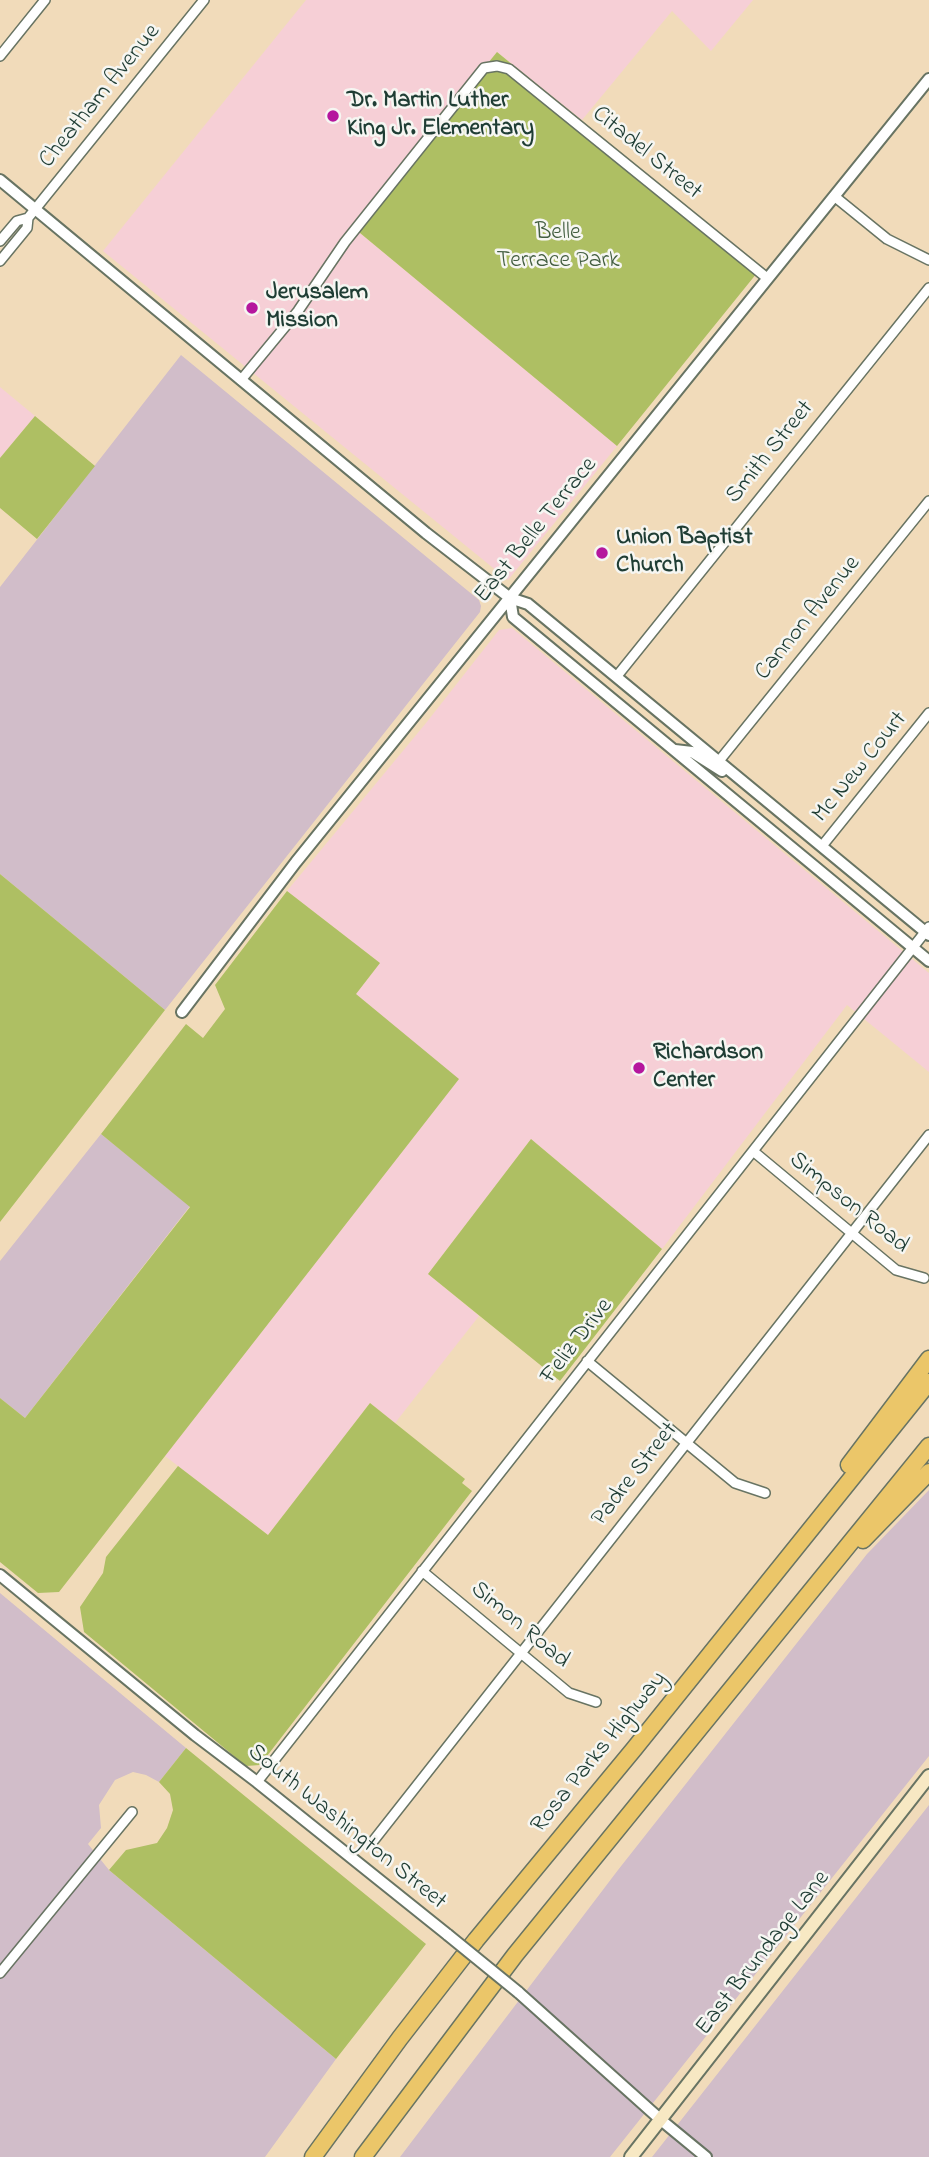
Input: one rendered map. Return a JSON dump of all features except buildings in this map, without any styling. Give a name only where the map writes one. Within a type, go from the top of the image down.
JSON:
[{"type":"highway","points":[[811,1530],[828,1492],[929,1359]]},
{"type":"highway","name":"Rosa Parks Highway","points":[[313,2157],[482,1933],[929,1382]]},
{"type":"highway","points":[[363,2157],[515,1955],[929,1446]]},
{"type":"highway","points":[[838,1558],[871,1534],[929,1472]]},
{"type":"main road","name":"East Brundage Lane","points":[[631,2157],[929,1776]]},
{"type":"street","points":[[0,55],[45,0]]},
{"type":"street","name":"Cheatham Avenue","points":[[0,261],[27,228],[31,213],[204,0]]},
{"type":"street","name":"Citadel Street","points":[[241,380],[298,311],[345,242],[484,68],[497,66],[509,69],[519,76],[767,278]]},
{"type":"street","name":"East Belle Terrace","points":[[182,1012],[296,862],[929,79]]},
{"type":"street","points":[[0,180],[31,213],[241,380],[426,533],[510,598],[528,604],[928,931]]},
{"type":"street","points":[[834,196],[887,239],[929,260]]},
{"type":"street","name":"Cheatham Avenue","points":[[0,241],[17,220],[31,213]]},
{"type":"street","name":"Smith Street","points":[[617,676],[929,288]]},
{"type":"street","name":"Cannon Avenue","points":[[719,761],[929,501]]},
{"type":"street","points":[[510,598],[513,617],[929,961]]},
{"type":"street","name":"Mc New Court","points":[[822,846],[929,713]]},
{"type":"street","points":[[675,750],[692,751],[757,793]]},
{"type":"street","name":"Feliz Drive","points":[[257,1782],[928,931]]},
{"type":"street","name":"Padre Street","points":[[374,1840],[929,1135]]},
{"type":"street","name":"Simpson Road","points":[[752,1151],[896,1270],[924,1278]]},
{"type":"street","points":[[587,1361],[735,1483],[765,1493]]},
{"type":"street","name":"Simon Road","points":[[422,1571],[569,1693],[596,1702]]},
{"type":"street","name":"South Washington Street","points":[[0,1575],[195,1735],[518,1992],[660,2120],[706,2157]]},
{"type":"street","points":[[0,1973],[132,1812]]},
{"type":"shaded area","points":[[306,0],[753,0],[711,51],[672,11],[582,120],[497,52],[355,229],[617,446],[508,580],[103,251]]},
{"type":"shaded area","points":[[181,355],[479,600],[481,606],[480,612],[165,1010],[0,874],[0,587]]},
{"type":"shaded area","points":[[0,387],[35,416],[0,458]]},
{"type":"shaded area","points":[[512,628],[929,973],[929,1072],[847,1005],[662,1249],[531,1139],[428,1274],[479,1316],[395,1423],[370,1403],[268,1535],[165,1456],[458,1080],[356,994],[380,963],[287,891],[499,630]]},
{"type":"shaded area","points":[[101,1134],[190,1206],[25,1418],[0,1398],[0,1261]]},
{"type":"shaded area","points":[[929,1490],[929,1756],[610,2157],[400,2157],[618,1870],[867,1554]]},
{"type":"shaded area","points":[[0,1593],[186,1748],[159,1782],[133,1772],[115,1780],[99,1805],[101,1828],[88,1844],[109,1870],[336,2059],[265,2157],[0,2157]]},
{"type":"shaded area","points":[[929,1805],[929,2157],[652,2157]]},
{"type":"green space","name":"Belle Terrace Park","points":[[497,52],[761,268],[617,446],[354,228]]},
{"type":"green space","points":[[35,416],[95,466],[37,539],[0,508],[0,458]]},
{"type":"green space","points":[[0,874],[165,1010],[0,1222]]},
{"type":"green space","points":[[287,891],[380,963],[356,994],[459,1079],[59,1592],[38,1593],[0,1562],[0,1398],[25,1418],[190,1207],[101,1134],[186,1024],[203,1038],[225,1009],[215,985]]},
{"type":"green space","points":[[531,1139],[662,1249],[560,1381],[428,1274]]},
{"type":"green space","points":[[370,1403],[465,1479],[462,1483],[472,1491],[260,1765],[246,1766],[84,1632],[80,1607],[103,1573],[106,1557],[178,1466],[268,1535]]},
{"type":"green space","points":[[186,1748],[426,1944],[336,2059],[109,1870],[126,1850],[157,1843],[167,1828],[173,1810],[170,1794],[159,1782]]},
{"type":"place","name":"Dr. Martin Luther King Jr. Elementary","points":[[333,116]]},
{"type":"place","name":"Jerusalem Mission","points":[[252,308]]},
{"type":"place","name":"Union Baptist Church","points":[[602,553]]},
{"type":"place","name":"Richardson Center","points":[[639,1068]]}]
